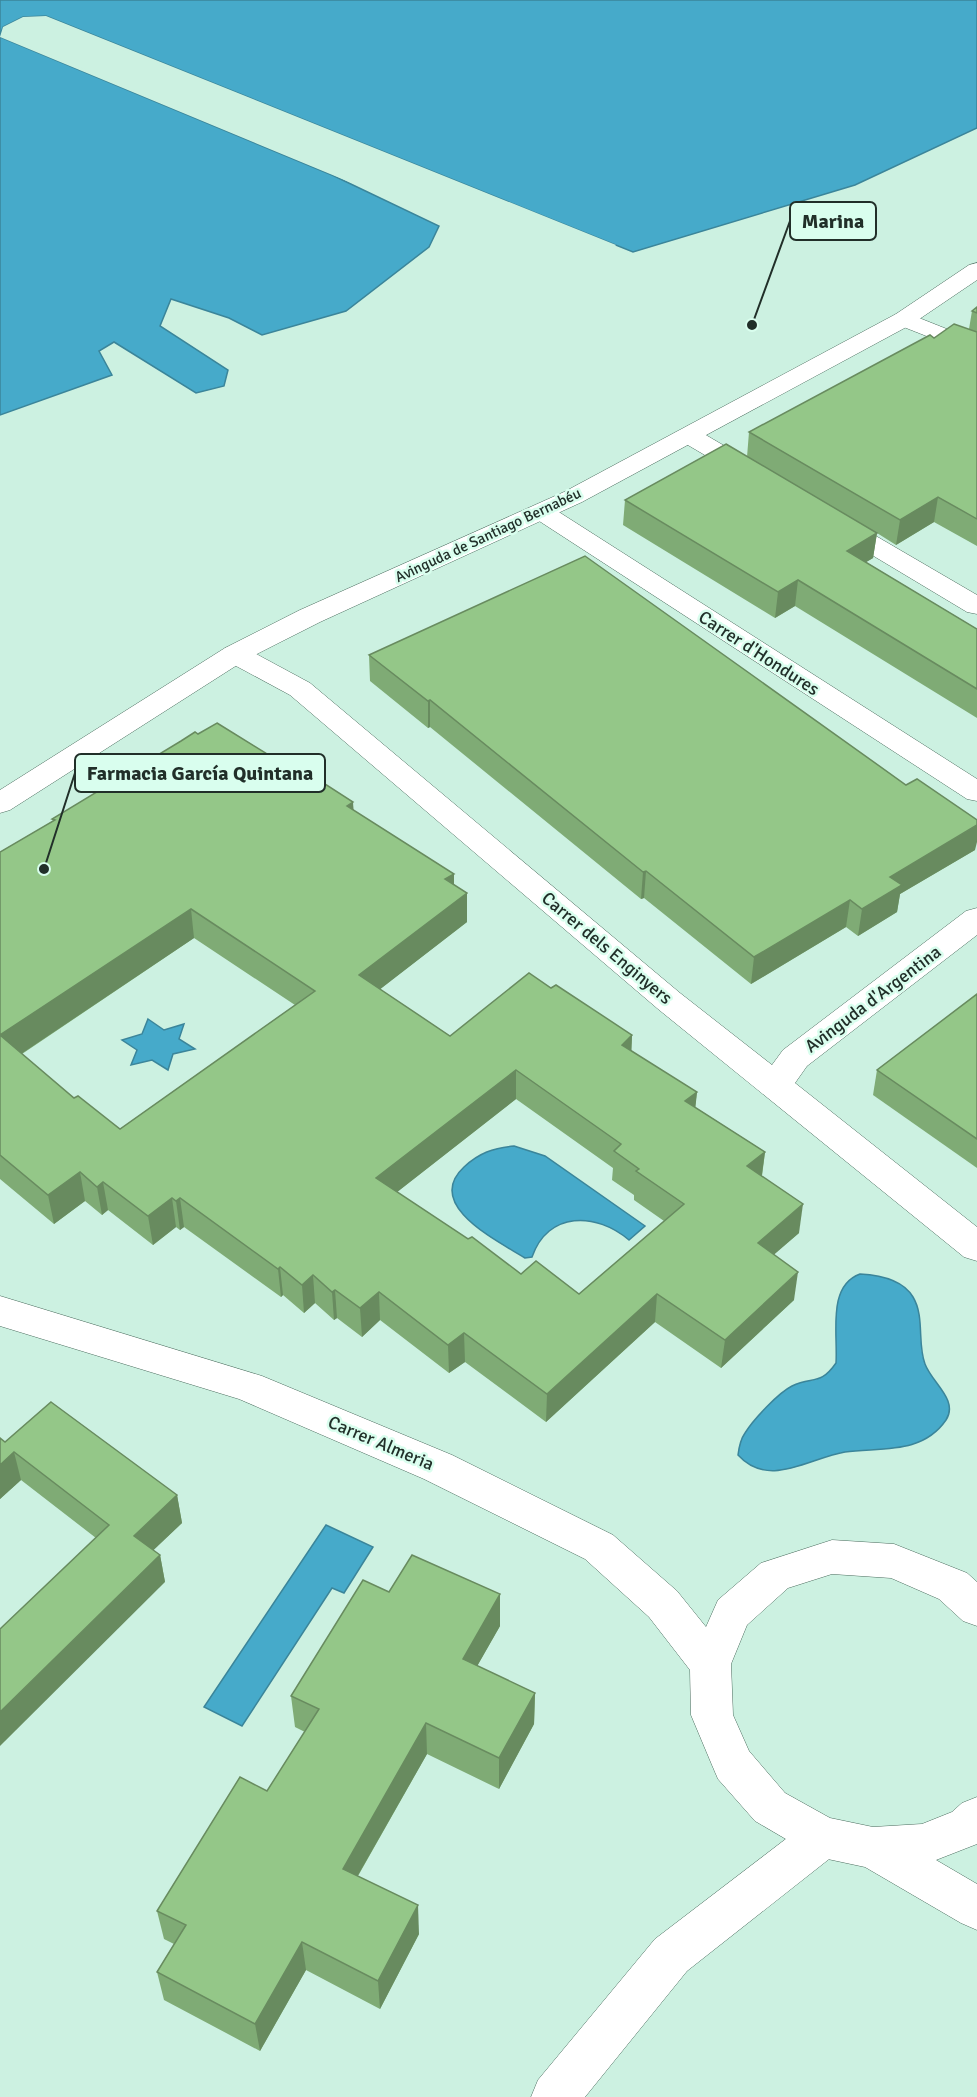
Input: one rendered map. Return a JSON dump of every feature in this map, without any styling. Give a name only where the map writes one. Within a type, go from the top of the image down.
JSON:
[{"type":"street","name":"Avinguda de Santiago Bernabéu","points":[[0,803],[235,654],[310,616],[542,512],[690,436],[904,319],[977,270]]},
{"type":"street","points":[[904,319],[977,349]]},
{"type":"street","points":[[690,436],[774,486]]},
{"type":"street","points":[[814,510],[977,606]]},
{"type":"street","name":"Carrer d'Hondures","points":[[542,512],[977,792]]},
{"type":"street","name":"Carrer dels Enginyers","points":[[235,654],[300,689],[660,993],[977,1247]]},
{"type":"street","name":"Avinguda d'Argentina","points":[[776,1085],[795,1058],[977,920]]},
{"type":"street","name":"Carrer Almeria","points":[[0,1311],[249,1388],[449,1472],[599,1547],[663,1604],[710,1664]]},
{"type":"street","points":[[977,1608],[953,1586],[894,1561],[832,1557],[775,1575],[732,1613],[710,1664],[712,1715],[733,1765],[770,1808],[823,1837],[873,1848],[922,1845],[967,1827],[977,1818]]},
{"type":"street","points":[[555,2097],[671,1955],[823,1837]]},
{"type":"street","points":[[873,1848],[977,1908]]},
{"type":"water","points":[[0,0],[977,0],[977,128],[855,185],[633,252],[46,16],[23,17],[3,27],[0,36]]},
{"type":"water","points":[[0,37],[332,175],[439,226],[429,247],[346,311],[262,335],[229,318],[171,299],[160,326],[228,370],[224,386],[196,393],[114,342],[99,351],[112,375],[0,415]]},
{"type":"water","points":[[148,1019],[164,1030],[184,1024],[179,1039],[195,1049],[173,1054],[168,1070],[152,1060],[131,1065],[137,1050],[122,1040],[142,1034]]},
{"type":"water","points":[[514,1146],[545,1156],[645,1226],[629,1240],[602,1224],[574,1221],[561,1224],[549,1231],[539,1242],[532,1257],[525,1258],[498,1242],[483,1232],[458,1208],[452,1195],[454,1181],[464,1167],[481,1155],[499,1148]]},
{"type":"water","points":[[860,1274],[882,1277],[897,1283],[909,1291],[913,1297],[919,1313],[921,1347],[925,1364],[949,1405],[946,1420],[925,1439],[900,1447],[845,1452],[776,1471],[763,1470],[750,1465],[738,1455],[742,1438],[754,1421],[786,1389],[799,1383],[821,1378],[836,1363],[838,1300],[850,1280]]},
{"type":"water","points":[[326,1525],[373,1547],[344,1593],[332,1588],[242,1726],[204,1707]]},
{"type":"pier","points":[[46,16],[616,245],[614,247],[46,19],[24,20],[6,30],[3,35],[334,173],[376,193],[0,37],[3,27],[23,17]]},
{"type":"building","points":[[954,324],[977,332],[977,519],[938,497],[900,520],[749,432],[930,335],[934,338]]},
{"type":"building","points":[[726,444],[877,533],[847,551],[977,629],[977,689],[798,580],[778,592],[625,500]]},
{"type":"building","points":[[585,556],[906,785],[917,779],[977,820],[977,825],[890,877],[902,885],[862,909],[850,900],[754,957],[646,871],[643,872],[430,700],[428,701],[369,655]]},
{"type":"building","points":[[217,723],[285,765],[291,762],[353,802],[347,806],[454,874],[445,879],[467,893],[359,975],[450,1036],[529,973],[551,988],[556,985],[632,1035],[622,1045],[697,1092],[685,1101],[765,1152],[747,1166],[803,1204],[758,1243],[798,1272],[725,1340],[657,1294],[547,1394],[464,1333],[448,1345],[379,1292],[360,1308],[335,1290],[332,1292],[313,1275],[302,1285],[280,1267],[278,1269],[180,1198],[176,1201],[172,1198],[148,1216],[103,1182],[97,1187],[80,1172],[48,1195],[0,1155],[0,1035],[0,852],[195,732],[198,734]],"holes":[[[191,909],[315,991],[120,1129],[78,1096],[74,1098],[0,1035]],[[516,1070],[621,1144],[614,1151],[639,1169],[636,1171],[684,1204],[579,1294],[536,1261],[521,1274],[472,1237],[468,1239],[376,1178]]]},
{"type":"building","points":[[977,994],[977,1139],[877,1070]]},
{"type":"building","points":[[51,1402],[177,1495],[134,1536],[160,1555],[0,1712],[0,1629],[109,1525],[14,1452],[0,1465],[0,1438],[5,1442]]},
{"type":"building","points":[[412,1555],[500,1594],[463,1659],[535,1693],[499,1758],[426,1723],[343,1869],[418,1905],[378,1981],[302,1942],[255,2024],[157,1972],[186,1925],[157,1911],[240,1777],[267,1791],[319,1709],[291,1696],[363,1580],[389,1592]]},
{"type":"place","name":"Marina","points":[[752,325]]},
{"type":"place","name":"Farmacia García Quintana","points":[[44,869]]}]
